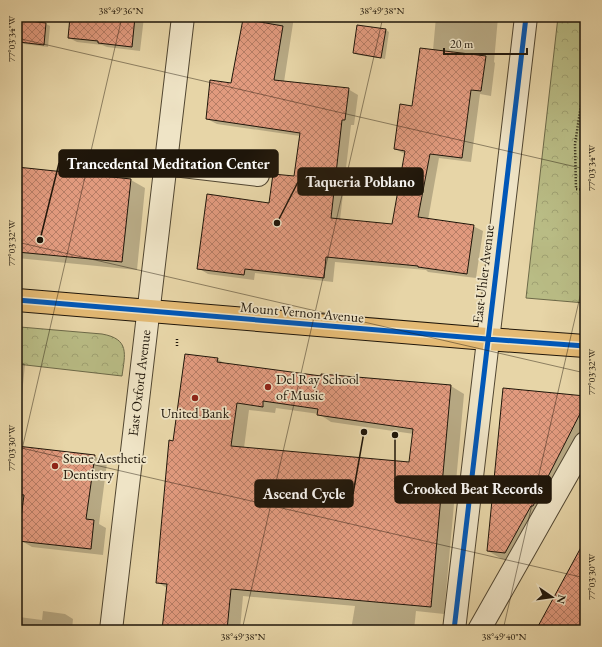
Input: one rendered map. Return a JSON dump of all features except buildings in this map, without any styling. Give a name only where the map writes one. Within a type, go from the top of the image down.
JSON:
[{"type":"main road","name":"Mount Vernon Avenue","points":[[17,300],[585,346]]},
{"type":"street","name":"East Oxford Avenue","points":[[111,630],[183,17]]},
{"type":"street","name":"East Uhler Avenue","points":[[454,630],[526,17]]},
{"type":"street","points":[[165,164],[258,175]]},
{"type":"street","points":[[479,630],[585,443]]},
{"type":"path","points":[[585,79],[575,144],[576,189],[585,190]]},
{"type":"green space","points":[[558,17],[585,17],[585,303],[526,298]]},
{"type":"green space","points":[[20,327],[111,336],[121,344],[124,349],[122,376],[17,364]]},
{"type":"cycle path","points":[[454,630],[526,17]]},
{"type":"cycle path","points":[[17,300],[585,346]]},
{"type":"place","name":"Taqueria Poblano","points":[[277,223]]},
{"type":"place","name":"Trancedental Meditation Center","points":[[40,240]]},
{"type":"place","name":"Del Ray School of Music","points":[[268,387]]},
{"type":"place","name":"United Bank","points":[[195,398]]},
{"type":"place","name":"Ascend Cycle","points":[[364,432]]},
{"type":"place","name":"Crooked Beat Records","points":[[395,435]]},
{"type":"place","name":"Stone Aesthetic Dentistry","points":[[55,466]]}]
